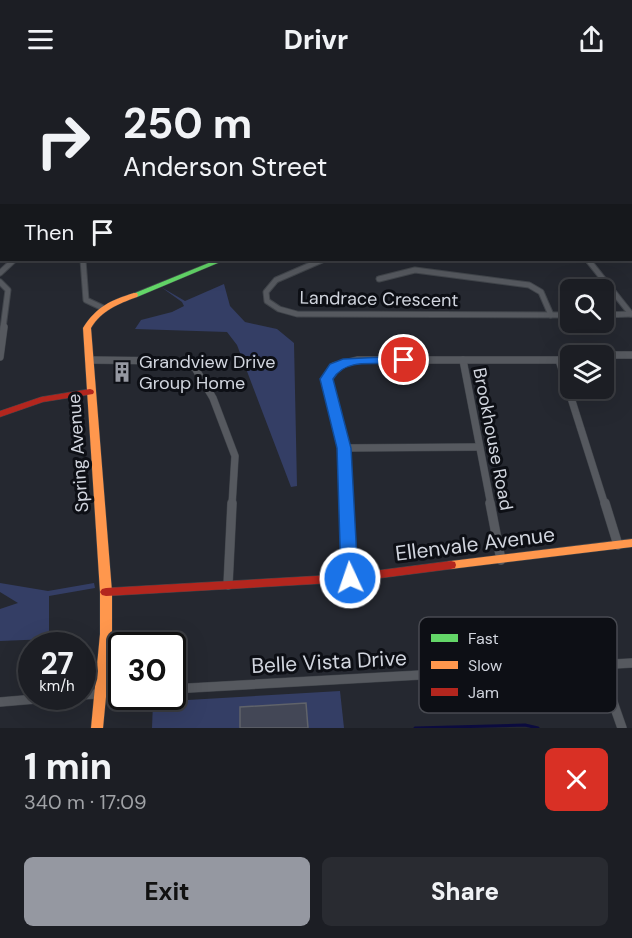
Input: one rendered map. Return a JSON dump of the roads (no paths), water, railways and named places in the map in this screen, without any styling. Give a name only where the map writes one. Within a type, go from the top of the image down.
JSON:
[{"type":"street","points":[[0,273],[13,261]]},
{"type":"street","points":[[83,261],[86,300],[103,308],[219,261]]},
{"type":"street","name":"Landrace Crescent","points":[[320,261],[276,280],[266,292],[267,301],[279,309],[297,314],[560,315]]},
{"type":"street","points":[[589,261],[632,314]]},
{"type":"street","points":[[379,279],[415,270],[529,285],[541,292],[550,315]]},
{"type":"street","points":[[0,282],[8,290],[0,357]]},
{"type":"street","name":"Spring Avenue","points":[[98,728],[106,634],[106,592],[87,328],[95,314],[103,308]]},
{"type":"street","points":[[614,315],[632,314]]},
{"type":"street","points":[[350,578],[344,448],[327,384],[328,373],[334,366],[358,360],[559,360],[568,355],[632,355]]},
{"type":"street","points":[[89,360],[176,361],[189,364],[197,370],[230,438],[235,456],[228,585]]},
{"type":"street","name":"Brookhouse Road","points":[[463,360],[501,560]]},
{"type":"street","points":[[559,360],[618,544]]},
{"type":"street","points":[[0,414],[41,400],[90,392]]},
{"type":"street","points":[[344,448],[479,447]]},
{"type":"street","name":"Ellenvale Avenue","points":[[106,592],[350,578],[632,543]]},
{"type":"street","name":"Belle Vista Drive","points":[[617,664],[632,663]]},
{"type":"street","name":"Belle Vista Drive","points":[[186,688],[419,675]]},
{"type":"street","points":[[96,694],[108,693]]},
{"type":"street","points":[[0,702],[18,700]]},
{"type":"street","points":[[617,713],[622,728]]},
{"type":"waterway","points":[[415,728],[525,725],[538,728]]},
{"type":"place","name":"Grandview Drive Group Home","points":[[122,372]]}]
